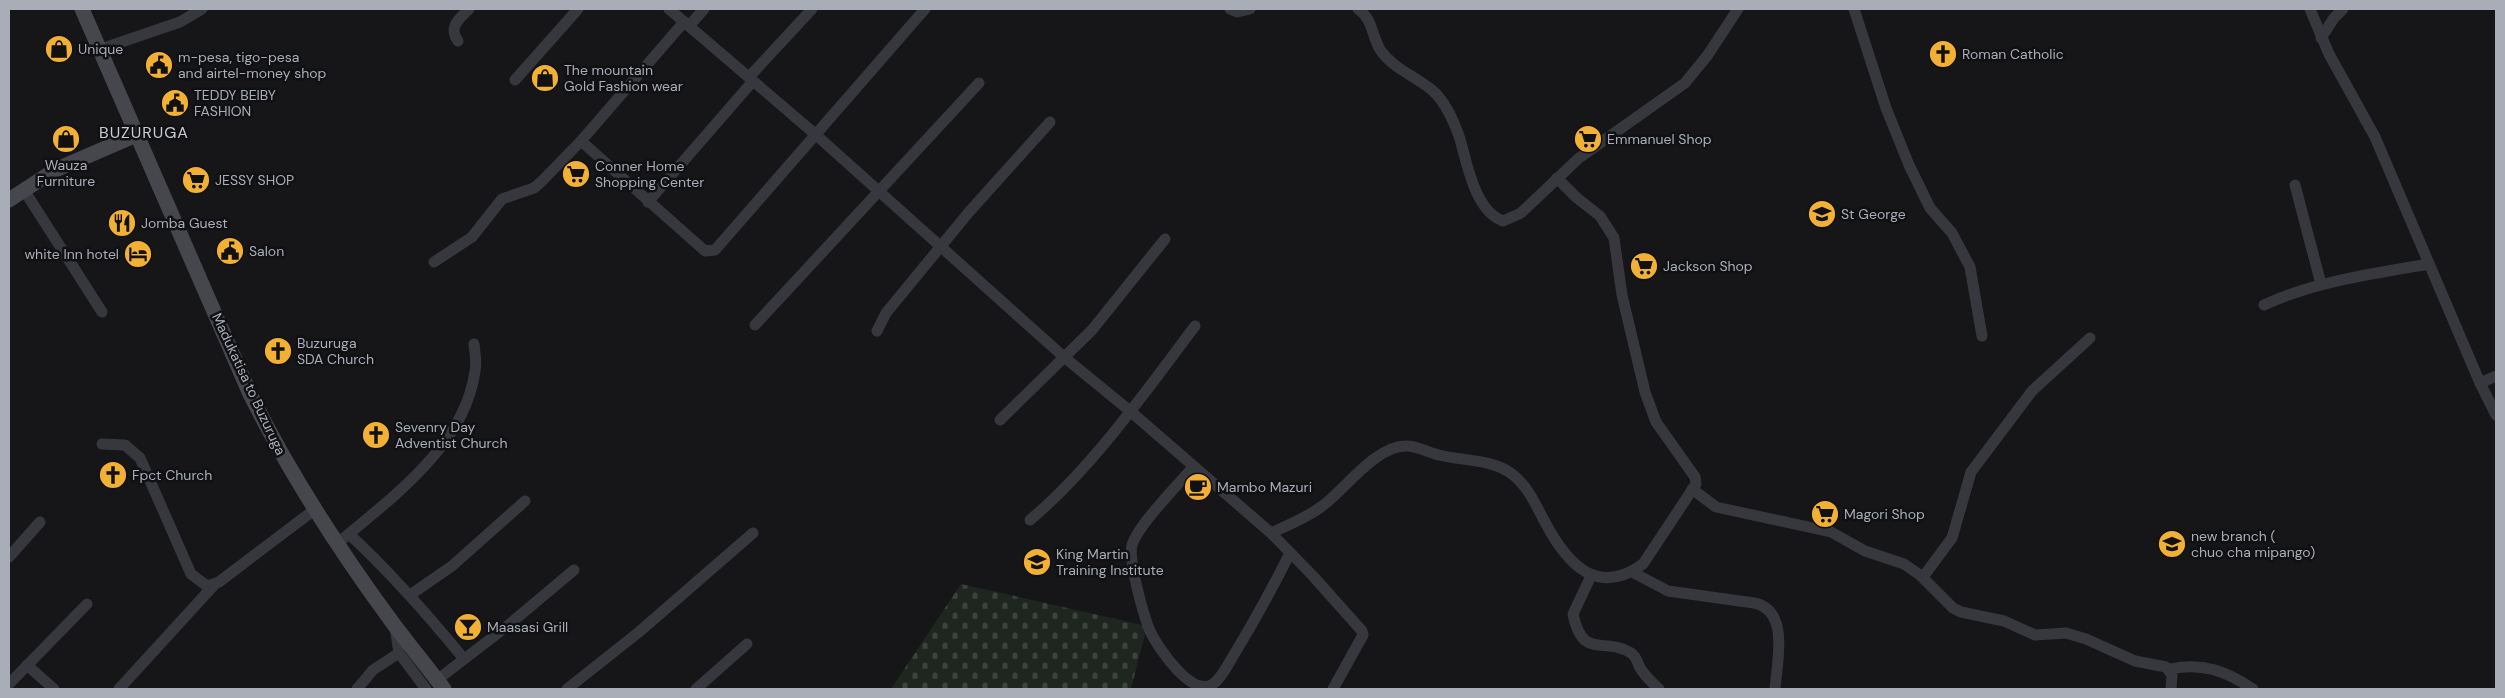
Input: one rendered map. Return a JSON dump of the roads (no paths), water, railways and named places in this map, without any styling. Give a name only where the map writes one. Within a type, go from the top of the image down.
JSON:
[{"type":"main road","name":"Madukatisa to Buzuruga","points":[[82,9],[101,49],[136,135],[189,250],[250,394],[276,447],[314,510],[344,539],[395,626],[436,686]]},
{"type":"main road","points":[[9,200],[55,170],[136,135]]},
{"type":"street","points":[[101,49],[180,22],[202,9]]},
{"type":"street","points":[[458,41],[454,35],[455,24],[469,9]]},
{"type":"street","points":[[514,80],[578,9]]},
{"type":"street","points":[[669,9],[815,134],[1064,357],[1130,411],[1271,533],[1362,631],[1362,638],[1333,689]]},
{"type":"street","points":[[434,262],[472,237],[502,200],[541,182],[581,141],[686,24],[704,9]]},
{"type":"street","points":[[648,202],[812,9]]},
{"type":"street","points":[[581,141],[705,251],[715,250],[925,9]]},
{"type":"street","points":[[1230,9],[1237,12],[1250,9]]},
{"type":"street","points":[[1358,9],[1371,21],[1381,51],[1402,72],[1438,96],[1456,128],[1471,180],[1486,207],[1494,217],[1503,221],[1521,213],[1579,158],[1621,126],[1685,83],[1707,56],[1738,9]]},
{"type":"street","points":[[1854,9],[1883,99],[1909,165],[1930,208],[1952,232],[1970,267],[1982,336]]},
{"type":"street","points":[[2310,9],[2321,38],[2375,137],[2428,264],[2496,415]]},
{"type":"street","points":[[2321,38],[2334,18],[2343,9]]},
{"type":"street","points":[[755,324],[979,83]]},
{"type":"street","points":[[877,331],[886,313],[940,246],[1050,122]]},
{"type":"street","points":[[1271,533],[1298,522],[1321,507],[1364,468],[1385,452],[1406,446],[1420,448],[1437,455],[1485,463],[1513,475],[1528,490],[1556,540],[1572,559],[1591,576],[1614,579],[1632,572],[1650,555],[1663,531],[1696,484],[1691,469],[1656,422],[1645,392],[1622,296],[1614,238],[1600,216],[1577,198],[1557,178]]},
{"type":"street","points":[[2295,185],[2321,284]]},
{"type":"street","points":[[24,190],[102,312]]},
{"type":"street","points":[[1000,420],[1092,330],[1165,239]]},
{"type":"street","points":[[2264,305],[2293,292],[2321,284],[2428,264]]},
{"type":"street","points":[[1030,520],[1047,505],[1130,411],[1195,326]]},
{"type":"street","points":[[1923,577],[1952,538],[1971,472],[2032,391],[2090,338]]},
{"type":"street","points":[[464,659],[410,595],[344,539],[426,466],[450,432],[471,391],[476,369],[474,344]]},
{"type":"street","points":[[2480,383],[2496,376]]},
{"type":"street","points":[[102,444],[125,446],[140,458],[192,574],[207,586],[215,584]]},
{"type":"street","points":[[1193,467],[1144,526],[1132,543],[1131,553],[1140,599],[1152,633],[1162,651],[1188,681],[1196,686],[1204,687],[1213,684],[1222,673],[1259,614],[1290,553]]},
{"type":"street","points":[[1692,489],[1710,504],[1724,510],[1832,532],[1866,550],[1904,564],[1923,577],[1953,608],[1961,612],[2004,621],[2035,635],[2048,636],[2066,633],[2093,642],[2135,661],[2161,665],[2170,669],[2185,666],[2214,669],[2253,689]]},
{"type":"street","points":[[410,595],[452,566],[525,500]]},
{"type":"street","points":[[119,689],[215,584],[314,510]]},
{"type":"street","points":[[9,557],[40,522]]},
{"type":"street","points":[[567,689],[639,632],[754,533]]},
{"type":"street","points":[[395,626],[399,653],[436,686],[464,659],[574,570]]},
{"type":"street","points":[[1632,572],[1668,591],[1754,603],[1763,605],[1772,611],[1778,629],[1775,689]]},
{"type":"street","points":[[1591,576],[1573,614],[1578,631],[1586,642],[1593,645],[1630,653],[1635,657],[1645,678],[1659,689]]},
{"type":"street","points":[[9,684],[87,604]]},
{"type":"street","points":[[696,689],[747,644]]},
{"type":"street","points":[[357,689],[373,670],[399,653]]},
{"type":"street","points":[[27,665],[54,689]]},
{"type":"street","points":[[2170,669],[2173,680],[2171,689]]},
{"type":"place","name":"Unique","points":[[59,49]]},
{"type":"place","name":"Roman Catholic","points":[[1943,54]]},
{"type":"place","name":"m-pesa, tigo-pesa and airtel-money shop","points":[[159,65]]},
{"type":"place","name":"The mountain Gold Fashion wear","points":[[545,78]]},
{"type":"place","name":"TEDDY BEIBY FASHION","points":[[175,103]]},
{"type":"place","name":"Wauza Furniture","points":[[66,139]]},
{"type":"place","name":"Emmanuel Shop","points":[[1588,139]]},
{"type":"place","name":"Conner Home Shopping Center","points":[[576,174]]},
{"type":"place","name":"JESSY SHOP","points":[[196,180]]},
{"type":"place","name":"St George","points":[[1822,214]]},
{"type":"place","name":"Jomba Guest","points":[[122,223]]},
{"type":"place","name":"Salon","points":[[230,251]]},
{"type":"place","name":"white Inn hotel","points":[[138,254]]},
{"type":"place","name":"Jackson Shop","points":[[1644,266]]},
{"type":"place","name":"Buzuruga SDA Church","points":[[278,351]]},
{"type":"place","name":"Sevenry Day Adventist Church","points":[[376,435]]},
{"type":"place","name":"Fpct Church","points":[[113,475]]},
{"type":"place","name":"Mambo Mazuri","points":[[1198,487]]},
{"type":"place","name":"Magori Shop","points":[[1825,514]]},
{"type":"place","name":"new branch ( chuo cha mipango)","points":[[2172,544]]},
{"type":"place","name":"King Martin Training Institute","points":[[1037,562]]},
{"type":"place","name":"Maasasi Grill","points":[[468,627]]},
{"type":"district","name":"BUZURUGA","points":[[144,132]]}]
